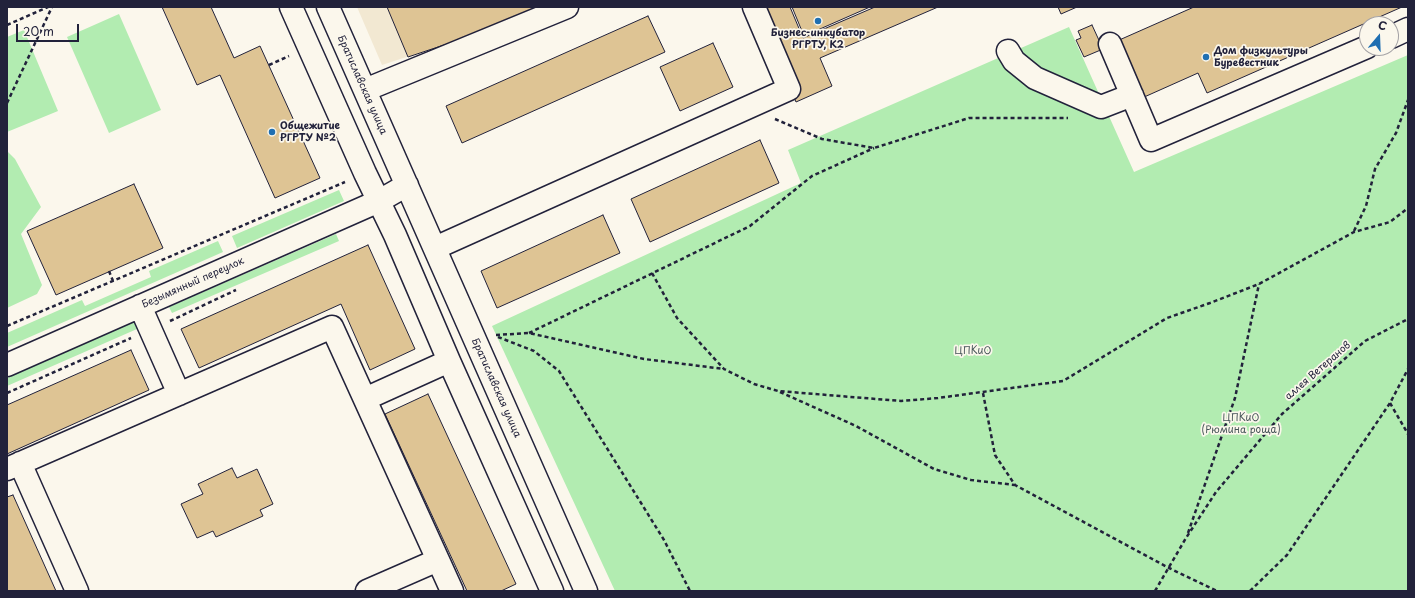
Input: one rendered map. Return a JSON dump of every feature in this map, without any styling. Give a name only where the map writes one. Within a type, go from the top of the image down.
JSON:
[{"type":"street","points":[[291,7],[379,201],[548,590]]},
{"type":"street","name":"Братиславская улица","points":[[328,7],[586,591]]},
{"type":"street","points":[[365,90],[567,7]]},
{"type":"street","points":[[435,248],[789,89],[754,7]]},
{"type":"street","points":[[1110,44],[1151,140],[1359,50]]},
{"type":"street","points":[[1008,51],[1014,61],[1035,78],[1101,107],[1132,95]]},
{"type":"street","points":[[379,201],[407,185]]},
{"type":"street","name":"Безымянный переулок","points":[[7,364],[379,201]]},
{"type":"street","points":[[140,306],[179,394]]},
{"type":"street","points":[[77,591],[14,466],[332,327],[452,591]]},
{"type":"street","points":[[365,399],[449,361]]},
{"type":"street","points":[[367,591],[438,560]]},
{"type":"path","points":[[7,25],[48,7]]},
{"type":"path","points":[[7,104],[52,7]]},
{"type":"path","points":[[269,65],[289,56]]},
{"type":"path","points":[[1354,232],[1366,206],[1375,169],[1396,134],[1408,100]]},
{"type":"path","points":[[749,107],[822,139],[874,148]]},
{"type":"path","points":[[529,333],[750,226],[812,176],[874,148],[969,118],[1070,118]]},
{"type":"path","points":[[7,326],[365,173]]},
{"type":"path","points":[[778,391],[901,401],[983,393],[1063,381],[1167,318],[1258,284],[1354,232],[1390,222],[1408,208]]},
{"type":"path","points":[[109,271],[113,281]]},
{"type":"path","points":[[652,273],[677,318],[724,369]]},
{"type":"path","points":[[1186,538],[1235,398],[1258,284]]},
{"type":"path","points":[[7,393],[151,330],[237,289]]},
{"type":"path","name":"аллея Ветеранов","points":[[1155,591],[1186,538],[1216,492],[1282,414],[1365,341],[1408,319]]},
{"type":"path","points":[[690,591],[664,540],[559,371],[534,351],[493,335],[529,333],[644,359],[724,369],[754,384],[778,391],[856,426],[934,469],[972,480],[1015,485],[1169,568],[1217,591]]},
{"type":"path","points":[[1250,591],[1287,554],[1390,403],[1408,369]]},
{"type":"path","points":[[983,393],[995,454],[1015,485]]},
{"type":"path","points":[[1390,403],[1408,434]]},
{"type":"shaded area","points":[[357,7],[547,7],[504,25],[382,65]]},
{"type":"green space","points":[[119,14],[161,110],[109,133],[67,37]]},
{"type":"green space","name":"ЦПКиО","points":[[1069,27],[1134,172],[1408,55],[1408,591],[615,591],[492,326],[801,183],[788,150]]},
{"type":"green space","points":[[24,30],[58,111],[7,132],[7,37]]},
{"type":"green space","points":[[7,151],[15,159],[41,207],[21,234],[42,285],[37,294],[7,308]]},
{"type":"green space","points":[[339,190],[344,201],[237,248],[232,236]]},
{"type":"green space","points":[[336,234],[339,241],[172,313],[169,307]]},
{"type":"green space","points":[[218,241],[223,252],[7,347],[7,333],[82,300],[85,306],[151,277],[149,271]]},
{"type":"green space","points":[[134,322],[137,329],[7,386],[7,378]]},
{"type":"building","name":"Общежитие РГРТУ №2","points":[[162,7],[211,7],[234,58],[260,46],[320,178],[275,198],[220,75],[197,85]]},
{"type":"building","points":[[387,7],[547,7],[504,25],[408,57]]},
{"type":"building","points":[[755,7],[790,7],[803,38],[875,7],[938,7],[820,58],[832,86],[796,102]]},
{"type":"building","name":"Бизнес-инкубатор РГРТУ, К2","points":[[792,7],[870,7],[804,36]]},
{"type":"building","points":[[1058,7],[1077,7],[1061,14]]},
{"type":"building","name":"Дом физкультуры Буревестник","points":[[1194,7],[1402,7],[1382,16],[1359,16],[1359,26],[1207,93],[1198,73],[1142,98],[1117,41]]},
{"type":"building","points":[[648,16],[665,52],[462,143],[446,106]]},
{"type":"building","points":[[1092,25],[1103,49],[1084,57],[1076,40],[1081,38],[1078,31]]},
{"type":"building","points":[[713,43],[733,87],[680,111],[660,67]]},
{"type":"building","points":[[760,140],[779,183],[650,242],[631,199]]},
{"type":"building","points":[[134,184],[163,248],[56,295],[27,231]]},
{"type":"building","points":[[603,215],[620,253],[497,308],[481,271]]},
{"type":"building","points":[[368,245],[415,349],[370,370],[341,304],[199,368],[181,329]]},
{"type":"building","points":[[131,350],[149,390],[7,454],[7,405]]},
{"type":"building","points":[[428,394],[516,584],[501,591],[467,591],[385,414]]},
{"type":"building","points":[[232,468],[237,478],[257,469],[273,504],[260,510],[263,516],[216,537],[213,531],[197,538],[181,504],[203,494],[198,484]]},
{"type":"building","points":[[13,495],[56,591],[7,591],[7,497]]},
{"type":"place","name":"Бизнес-инкубатор РГРТУ, К2","points":[[818,21]]},
{"type":"place","name":"Дом физкультуры Буревестник","points":[[1206,57]]},
{"type":"place","name":"Общежитие РГРТУ №2","points":[[272,132]]},
{"type":"park label","name":"ЦПКиО (Рюмина роща)","points":[[1241,424]]}]
